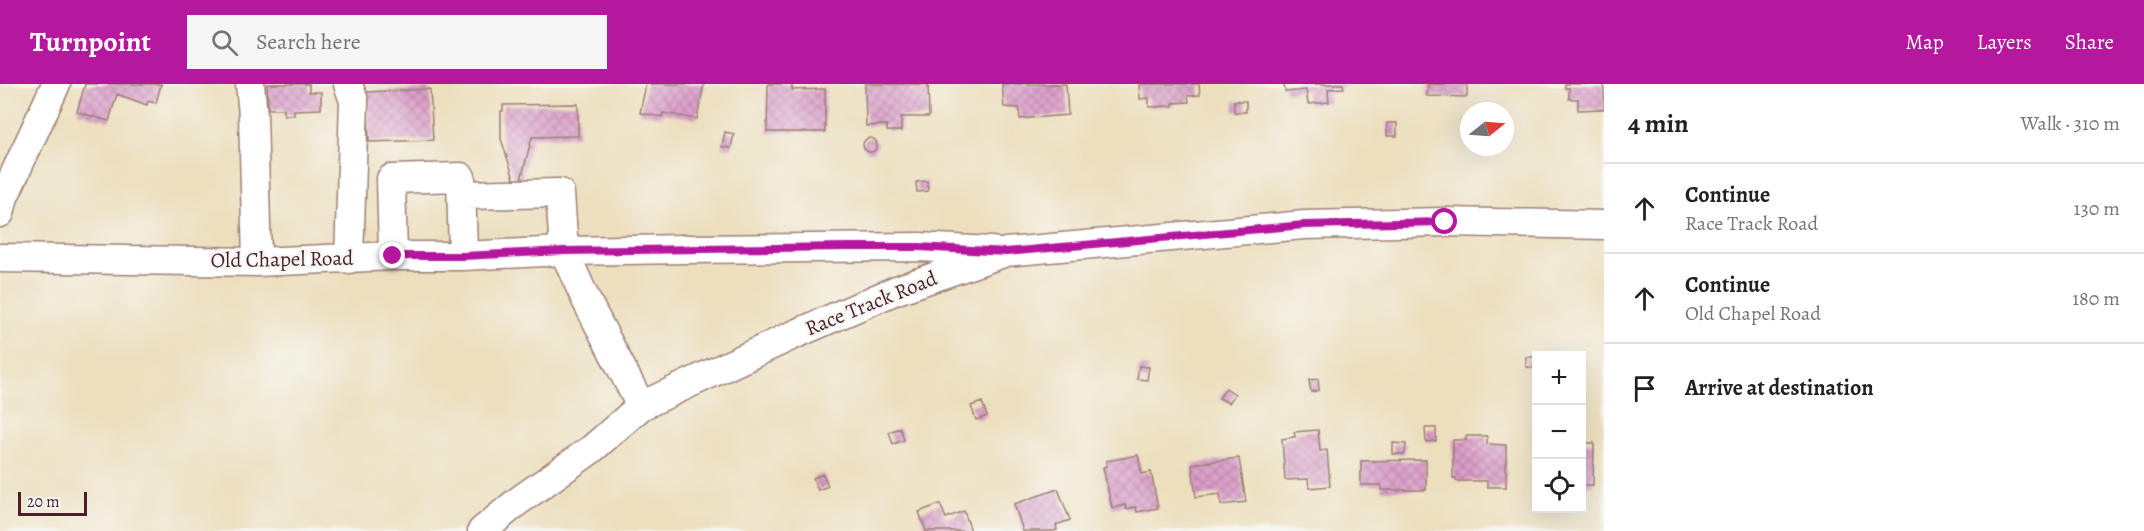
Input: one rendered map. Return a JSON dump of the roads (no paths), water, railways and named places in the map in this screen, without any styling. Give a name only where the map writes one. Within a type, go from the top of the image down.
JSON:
[{"type":"street","points":[[0,213],[4,197],[56,84]]},
{"type":"street","points":[[250,84],[257,262]]},
{"type":"street","points":[[348,84],[354,101],[349,259]]},
{"type":"street","points":[[393,256],[391,179],[461,177],[463,256]]},
{"type":"street","points":[[462,195],[560,193],[564,251],[586,300],[641,406]]},
{"type":"street","name":"Race Track Road","points":[[482,531],[516,502],[592,449],[641,406],[894,291],[1006,252],[1304,225],[1445,222],[1604,225]]},
{"type":"street","name":"Old Chapel Road","points":[[0,258],[257,262],[564,251],[878,247],[1006,252]]}]
